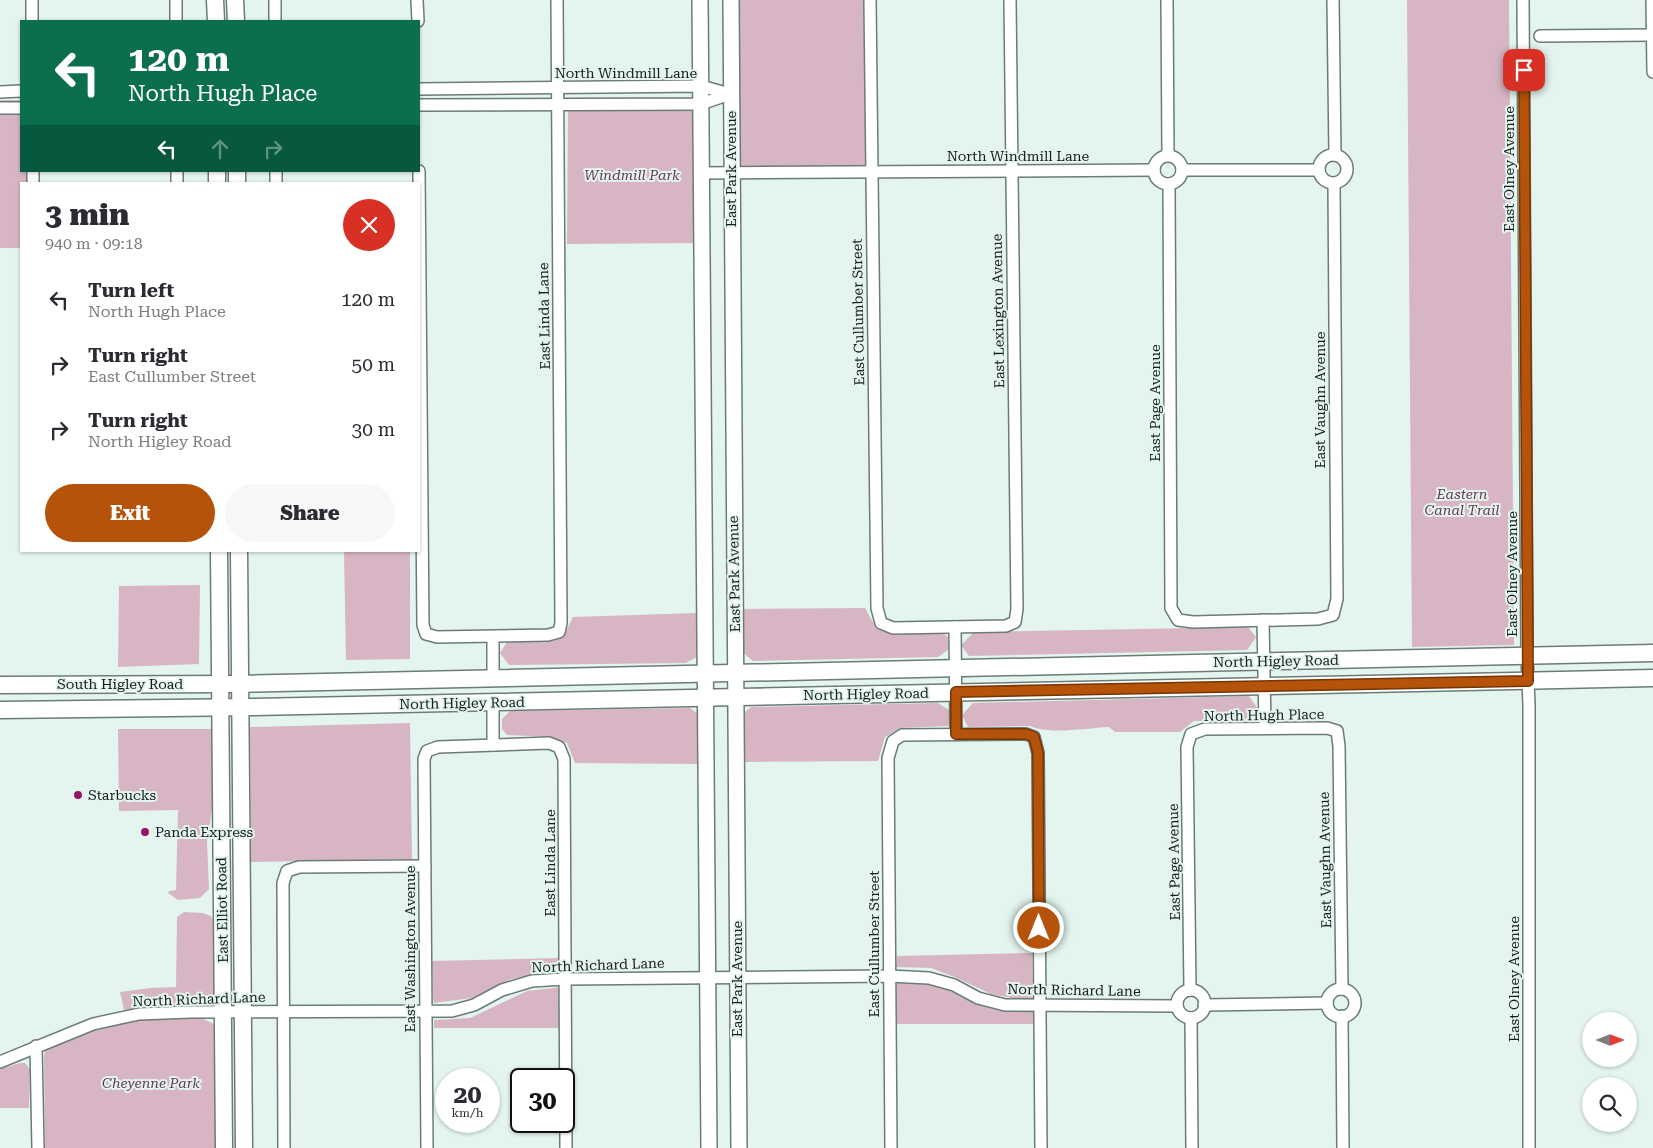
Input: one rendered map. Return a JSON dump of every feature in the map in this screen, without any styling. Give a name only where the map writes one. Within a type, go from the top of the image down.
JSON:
[{"type":"main road","points":[[216,0],[216,20]]},
{"type":"main road","points":[[235,0],[236,20]]},
{"type":"main road","name":"East Elliot Road","points":[[220,552],[220,684],[230,708],[243,1012],[244,1148]]},
{"type":"main road","name":"East Elliot Road","points":[[224,1148],[223,1012],[230,708],[240,684],[239,552]]},
{"type":"main road","name":"North Higley Road","points":[[240,684],[1653,654]]},
{"type":"main road","name":"North Higley Road","points":[[230,708],[1653,678]]},
{"type":"main road","name":"South Higley Road","points":[[0,685],[240,684]]},
{"type":"main road","name":"South Higley Road","points":[[0,710],[230,708]]},
{"type":"street","points":[[32,0],[32,20]]},
{"type":"street","points":[[176,0],[176,20]]},
{"type":"street","points":[[275,0],[275,20]]},
{"type":"street","points":[[417,0],[418,20]]},
{"type":"street","name":"East Linda Lane","points":[[493,637],[548,635],[559,632],[561,623],[556,0]]},
{"type":"street","name":"East Park Avenue","points":[[700,0],[709,1148]]},
{"type":"street","name":"East Park Avenue","points":[[730,0],[739,1148]]},
{"type":"street","name":"East Cullumber Street","points":[[870,0],[877,608],[881,623],[893,628],[955,627]]},
{"type":"street","name":"East Lexington Avenue","points":[[955,627],[1006,626],[1015,622],[1017,609],[1010,0]]},
{"type":"street","points":[[1167,0],[1168,155]]},
{"type":"street","points":[[1333,0],[1335,155]]},
{"type":"street","name":"East Olney Avenue","points":[[1523,0],[1529,1148]]},
{"type":"street","points":[[1652,0],[1653,72]]},
{"type":"street","points":[[1540,36],[1653,34]]},
{"type":"street","name":"North Windmill Lane","points":[[420,89],[701,86],[730,94]]},
{"type":"street","points":[[0,92],[20,91]]},
{"type":"street","points":[[420,105],[701,104],[730,94]]},
{"type":"street","points":[[0,108],[20,108]]},
{"type":"street","points":[[1168,155],[1180,161],[1182,170],[1176,181],[1169,184],[1157,178],[1154,170],[1156,161],[1168,155]]},
{"type":"street","points":[[1335,155],[1346,162],[1348,172],[1344,179],[1334,184],[1322,178],[1319,170],[1323,159],[1335,155]]},
{"type":"street","name":"North Windmill Lane","points":[[702,173],[1154,170]]},
{"type":"street","points":[[1182,170],[1319,170]]},
{"type":"street","name":"East Page Avenue","points":[[1169,184],[1171,608],[1178,620],[1193,622],[1263,620]]},
{"type":"street","name":"East Vaughn Avenue","points":[[1263,620],[1318,619],[1333,614],[1337,599],[1334,184]]},
{"type":"street","points":[[420,505],[423,625],[426,634],[437,637],[493,637],[493,678]]},
{"type":"street","points":[[1263,620],[1265,728]]},
{"type":"street","points":[[955,627],[956,734],[1026,734],[1034,737],[1038,753],[1040,1148]]},
{"type":"street","points":[[493,703],[493,745]]},
{"type":"street","name":"North Hugh Place","points":[[1191,734],[1205,729],[1327,728],[1337,731]]},
{"type":"street","name":"East Vaughn Avenue","points":[[1337,731],[1339,746],[1342,989]]},
{"type":"street","name":"East Cullumber Street","points":[[891,1148],[888,758],[893,741],[902,735],[956,734]]},
{"type":"street","name":"East Page Avenue","points":[[1190,990],[1187,747],[1191,734]]},
{"type":"street","name":"East Linda Lane","points":[[493,745],[549,743],[559,747],[564,759],[566,1148]]},
{"type":"street","name":"East Washington Avenue","points":[[427,1148],[424,759],[427,751],[438,747],[493,745]]},
{"type":"street","points":[[284,1148],[283,883],[287,871],[299,867],[425,866]]},
{"type":"street","name":"North Richard Lane","points":[[0,1062],[93,1024],[139,1014],[452,1011],[474,1005],[502,990],[532,981],[565,979],[890,976],[929,978],[954,985],[978,998],[1004,1005],[1177,1006]]},
{"type":"street","points":[[1342,989],[1350,993],[1355,1002],[1352,1010],[1347,1015],[1342,1016],[1331,1012],[1327,1003],[1328,996],[1332,992],[1342,989]]},
{"type":"street","points":[[1190,990],[1201,994],[1204,1005],[1200,1014],[1191,1018],[1181,1014],[1177,1006],[1180,996],[1190,990]]},
{"type":"street","points":[[1204,1005],[1327,1003]]},
{"type":"street","points":[[1342,1016],[1343,1148]]},
{"type":"street","points":[[1191,1018],[1192,1148]]},
{"type":"street","points":[[36,1046],[38,1148]]},
{"type":"green space","points":[[731,0],[868,0],[871,173],[731,173]]},
{"type":"green space","name":"Eastern Canal Trail","points":[[1407,0],[1509,0],[1514,645],[1412,647]]},
{"type":"green space","points":[[0,100],[20,100],[20,172],[33,172],[33,182],[20,182],[20,248],[0,248]]},
{"type":"green space","name":"Windmill Park","points":[[690,107],[696,111],[698,243],[567,244],[568,112],[572,109]]},
{"type":"green space","points":[[344,552],[410,552],[410,659],[346,660]]},
{"type":"green space","points":[[200,585],[199,664],[118,667],[119,586]]},
{"type":"green space","points":[[865,608],[876,628],[891,635],[941,632],[948,637],[948,650],[938,657],[753,661],[740,650],[740,609]]},
{"type":"green space","points":[[697,613],[699,656],[686,663],[509,665],[500,653],[507,642],[554,641],[563,637],[573,617]]},
{"type":"green space","points":[[1248,627],[1256,637],[1247,650],[969,656],[961,645],[974,632]]},
{"type":"green space","points":[[1249,696],[1258,709],[1248,720],[1194,721],[1180,732],[1115,732],[1109,727],[1058,731],[1038,729],[1030,726],[968,727],[962,715],[973,703]]},
{"type":"green space","points":[[938,703],[949,710],[949,726],[900,728],[885,737],[878,761],[740,762],[740,716],[751,707]]},
{"type":"green space","points":[[690,708],[702,717],[700,764],[575,763],[567,743],[552,737],[507,735],[502,729],[502,719],[510,711]]},
{"type":"green space","points":[[410,723],[412,859],[251,862],[250,727]]},
{"type":"green space","points":[[118,729],[212,729],[212,809],[207,841],[209,889],[200,898],[178,900],[168,893],[169,891],[176,890],[178,810],[119,811]]},
{"type":"green space","points":[[184,912],[203,913],[211,916],[215,924],[215,993],[201,1003],[124,1010],[120,992],[176,987],[177,917]]},
{"type":"green space","points":[[1032,953],[1033,999],[1011,998],[991,994],[931,968],[896,967],[897,956]]},
{"type":"green space","points":[[559,958],[555,969],[509,980],[472,998],[434,1003],[432,961]]},
{"type":"green space","points":[[896,980],[916,981],[940,986],[978,1005],[1000,1011],[1033,1012],[1033,1024],[896,1024]]},
{"type":"green space","points":[[561,987],[559,1028],[434,1028],[434,1020],[470,1018],[527,991]]},
{"type":"green space","name":"Cheyenne Park","points":[[199,1017],[214,1024],[216,1030],[215,1148],[45,1148],[44,1056],[46,1050],[56,1044],[90,1031],[120,1023],[150,1019]]},
{"type":"green space","points":[[25,1063],[30,1069],[29,1108],[0,1108],[0,1069]]},
{"type":"place","name":"Starbucks","points":[[78,795]]},
{"type":"place","name":"Panda Express","points":[[145,832]]},
{"type":"route","points":[[1039,928],[1038,753],[1034,737],[1026,734],[956,734],[956,692],[1528,681],[1524,70]]}]
